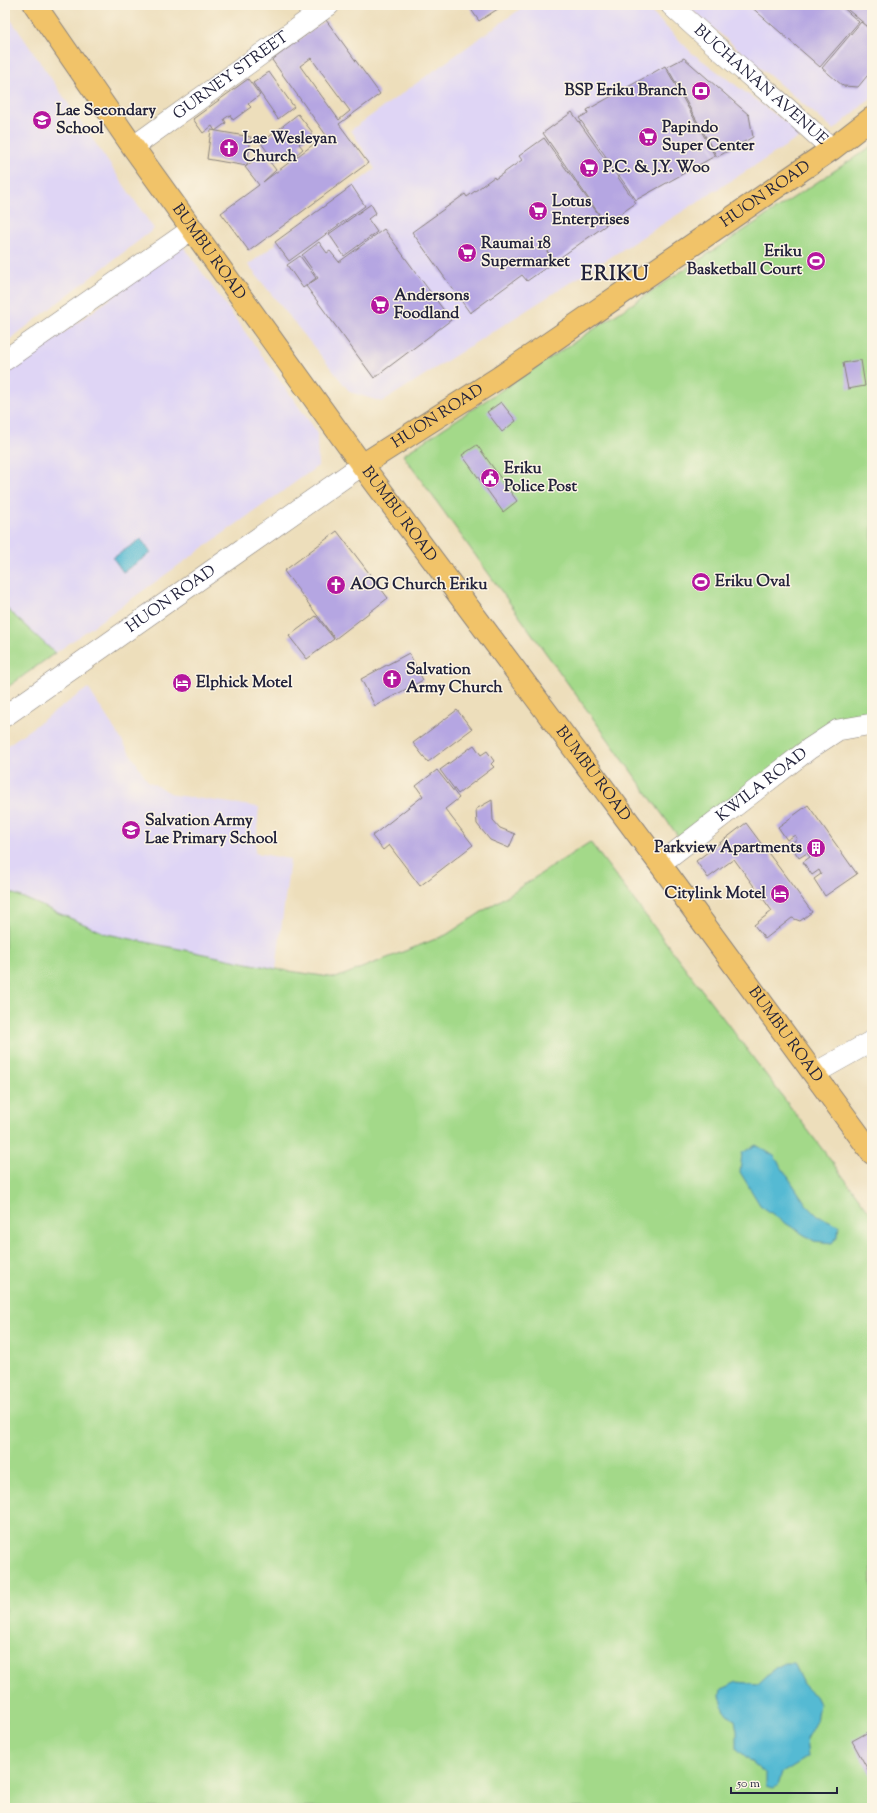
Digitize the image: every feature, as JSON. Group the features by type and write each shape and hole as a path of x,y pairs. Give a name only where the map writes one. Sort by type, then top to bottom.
{"main road":[{"name":"BUMBU ROAD","path":"35,5 133,147 362,465 815,1073 872,1153"},
{"name":"HUON ROAD","path":"362,465 500,377 832,149 872,118"}],"street":[{"name":"GURNEY STREET","path":"133,147 329,5"},
{"name":"BUCHANAN AVENUE","path":"671,5 703,36 773,95 832,149"},
{"path":"5,360 192,229"},
{"name":"HUON ROAD","path":"5,716 362,465"},
{"name":"KWILA ROAD","path":"660,864 809,749 838,730 872,724"},
{"path":"815,1073 872,1041"}],"shaded area":[{"path":"526,5 644,5 692,53 803,135 382,402 350,392 248,265 375,169 351,130"},
{"path":"686,5 872,5 872,97 834,130"},
{"name":"Lae Secondary School","path":"5,11 154,229 5,343"},
{"path":"183,246 317,432 318,466 5,689 5,375"},
{"name":"Salvation Army Lae Primary School","path":"88,688 148,781 174,795 259,807 255,853 290,859 276,969 107,934 5,890 5,747"}],"green space":[{"path":"872,146 872,714 683,843 403,455"},
{"path":"5,607 55,653 5,689"},
{"path":"590,842 872,1215 872,1808 5,1808 5,890 107,934 276,969 336,978 446,935"}],"water":[{"path":"141,539 151,553 123,572 113,558"},
{"path":"756,1145 774,1156 806,1204 818,1216 839,1225 838,1236 832,1243 814,1241 760,1205 740,1172 742,1153"},
{"path":"785,1663 793,1663 803,1684 815,1696 819,1704 816,1721 806,1739 808,1757 782,1773 778,1786 772,1788 766,1786 766,1774 737,1749 737,1731 735,1720 724,1710 720,1696 721,1689 737,1682 758,1684 775,1668"}],"building":[{"path":"468,5 504,5 479,21"},
{"path":"749,5 840,5 859,22 820,67"},
{"path":"842,5 872,5 872,30"},
{"path":"326,20 380,94 339,124 368,163 249,251 221,213 259,185 245,167 263,153 276,170 263,182 326,135 272,60","holes":["311,58 350,111 339,120 300,66"]},
{"path":"861,22 872,31 872,70 858,87 843,86 822,68"},
{"name":"BSP Eriku Branch","path":"684,58 749,115 753,137 717,157 667,67"},
{"name":"Papindo Super Center","path":"665,66 715,156 636,200 579,118 588,113 587,110"},
{"path":"269,72 294,107 278,119 253,83"},
{"path":"248,79 260,95 248,104 251,107 233,120 230,115 224,119 226,123 215,131 212,126 203,133 193,119"},
{"name":"P.C. & J.Y. Woo","path":"572,112 636,203 606,224 543,133"},
{"path":"298,114 313,133 299,144 303,149 296,155 291,149 275,162 261,143"},
{"name":"Lae Wesleyan Church","path":"211,130 251,137 247,166 207,159"},
{"path":"544,138 606,225 527,281 522,275 470,313 412,232 465,194 467,197 494,177 495,179 522,160 519,156"},
{"path":"352,186 365,206 289,261 275,242"},
{"path":"371,204 376,213 368,219 377,232 344,256 329,234"},
{"name":"Andersons Foodland","path":"384,229 451,320 374,378 306,286 318,278 302,255 319,242 327,253 330,251 339,262"},
{"path":"300,256 316,278 303,288 287,265"},
{"path":"861,360 865,386 848,389 843,363"},
{"path":"501,402 516,421 502,432 487,412"},
{"name":"Eriku Police Post","path":"477,445 517,501 503,512 462,455"},
{"name":"AOG Church Eriku","path":"337,531 388,598 335,639 284,571"},
{"path":"316,616 334,639 307,659 289,636"},
{"name":"Salvation Army Church","path":"409,653 423,680 375,706 361,679"},
{"path":"457,710 472,729 428,762 413,743"},
{"path":"474,745 481,755 487,751 494,761 491,764 494,767 458,794 440,770"},
{"path":"437,770 459,798 445,809 473,845 420,886 389,845 383,850 372,836 423,796 416,786"},
{"path":"492,800 493,820 500,828 515,834 509,848 490,840 477,824 476,809"},
{"name":"Parkview Apartments","path":"808,805 857,874 825,896 814,879 821,874 819,870 812,875 803,862 810,857 807,853 799,858 790,844 797,839 795,835 787,840 778,827"},
{"name":"Citylink Motel","path":"746,823 812,912 800,921 792,918 765,939 754,925 772,911 734,859 708,878 696,861"},
{"path":"872,1730 872,1777 852,1741"}],"place":[{"name":"BSP Eriku Branch","path":"701,91"},
{"name":"Lae Secondary School","path":"42,120"},
{"name":"Papindo Super Center","path":"648,137"},
{"name":"Lae Wesleyan Church","path":"229,148"},
{"name":"P.C. & J.Y. Woo","path":"589,168"},
{"name":"Lotus Enterprises","path":"538,211"},
{"name":"Raumai 18 Supermarket","path":"467,253"},
{"name":"Eriku Basketball Court","path":"816,261"},
{"name":"Andersons Foodland","path":"380,305"},
{"name":"Eriku Police Post","path":"490,478"},
{"name":"Eriku Oval","path":"701,582"},
{"name":"AOG Church Eriku","path":"336,585"},
{"name":"Salvation Army Church","path":"392,679"},
{"name":"Elphick Motel","path":"182,683"},
{"name":"Salvation Army Lae Primary School","path":"131,830"},
{"name":"Parkview Apartments","path":"816,848"},
{"name":"Citylink Motel","path":"780,894"}],"district":[{"name":"ERIKU","path":"615,275"}]}
